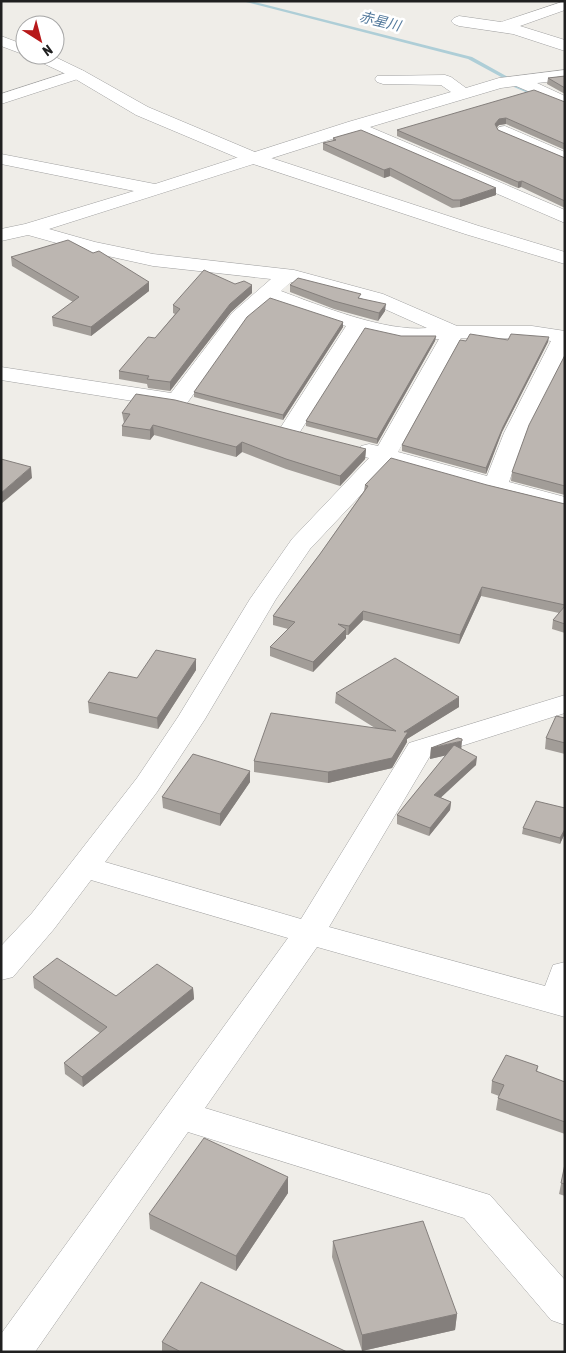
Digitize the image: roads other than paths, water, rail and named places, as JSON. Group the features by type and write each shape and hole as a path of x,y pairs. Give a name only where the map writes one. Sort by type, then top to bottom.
{"street":[{"path":"505,26 565,5"},
{"path":"459,21 505,26 544,36 565,46"},
{"path":"1,41 15,46"},
{"path":"59,65 142,111 256,159 472,230 565,258"},
{"path":"383,79 441,73 463,93"},
{"path":"1,99 78,74"},
{"path":"1,235 29,229 156,190 463,93 499,83 565,75"},
{"path":"519,81 565,102"},
{"path":"354,126 565,217"},
{"path":"505,131 565,159"},
{"path":"1,159 156,190"},
{"path":"29,229 92,247 154,260 288,275 376,298 454,332"},
{"path":"1,373 186,403 239,317 288,275"},
{"path":"268,294 358,324 398,334 532,332 565,337 515,433 495,487"},
{"path":"290,430 358,324"},
{"path":"1,968 42,922 147,785 191,719 263,599 301,544 385,455 454,332"},
{"path":"347,445 565,505"},
{"path":"12,1352 309,933 419,750 565,704"},
{"path":"85,866 309,933 562,993"},
{"path":"180,1114 477,1206 565,1308"}],"waterway":[{"name":"赤星川","path":"244,1 470,58 505,77"},
{"name":"赤星川","path":"516,86 539,96"}]}
